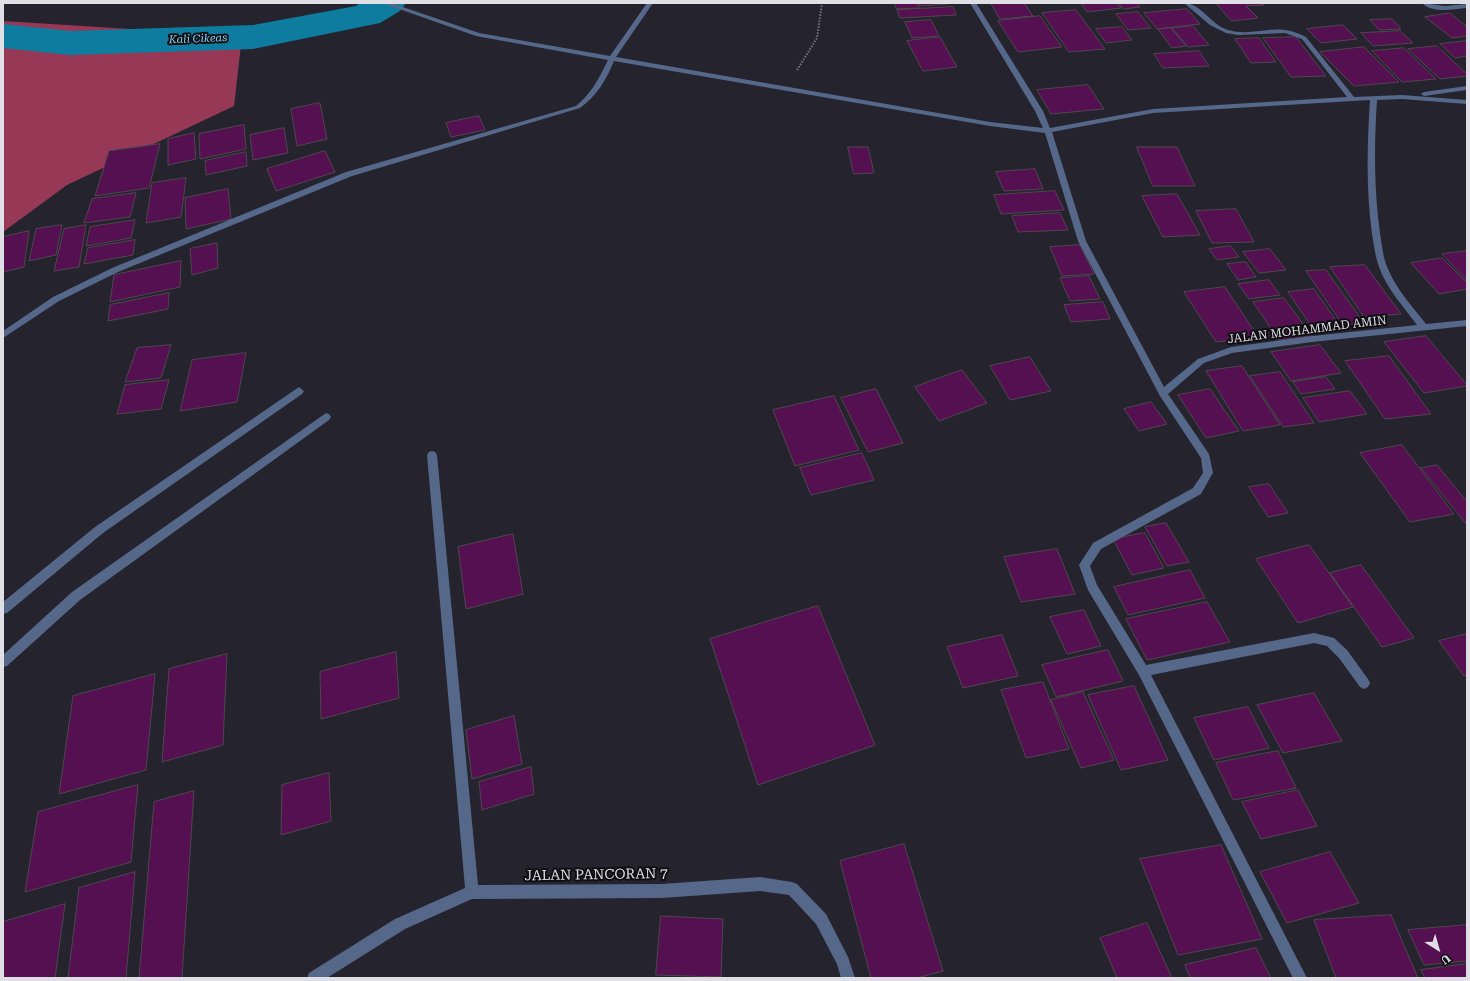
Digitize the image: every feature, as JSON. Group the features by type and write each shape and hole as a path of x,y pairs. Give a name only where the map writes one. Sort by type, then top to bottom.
{"street":[{"path":"385,3 478,35 611,60 990,124 1048,131 1153,111 1351,98 1402,97 1467,88"},
{"path":"3,335 56,299 115,270 263,208 349,174 578,107 589,99 603,79 611,60 650,3"},
{"path":"973,3 1040,111 1048,131 1082,241 1163,393 1206,457 1208,473 1197,491 1097,546 1084,565 1092,587 1143,671 1300,978"},
{"path":"1187,3 1226,32 1282,29 1294,32 1304,38 1351,98"},
{"path":"1425,3 1429,6 1438,8 1467,6"},
{"path":"1402,97 1467,102"},
{"path":"1374,98 1370,139 1370,186 1378,246 1383,267 1401,297 1424,328"},
{"name":"JALAN MOHAMMAD AMIN","path":"1163,393 1201,361 1231,350 1312,339 1467,323"},
{"path":"3,609 99,530 299,391"},
{"path":"3,662 76,596 326,417"},
{"path":"432,455 472,892"},
{"path":"1143,671 1314,638 1330,642 1343,654 1364,683"},
{"name":"JALAN PANCORAN 7","path":"314,978 400,924 472,892 662,891 760,884 792,889 821,919 843,962 848,978"}],"path":[{"path":"785,89 817,38 822,3"}],"shaded area":[{"path":"3,21 242,36 234,106 67,185 3,232"}],"building":[{"path":"895,3 917,3 919,8 897,9"},
{"path":"919,3 948,3 948,4 920,6"},
{"path":"991,3 1024,3 1033,16 1000,19"},
{"path":"1081,3 1117,3 1121,8 1088,12"},
{"path":"1119,3 1137,3 1140,7 1124,9"},
{"path":"1216,3 1262,3 1264,5 1246,6 1258,18 1232,21"},
{"path":"953,7 956,15 900,18 897,10"},
{"path":"1187,9 1200,24 1157,29 1144,13"},
{"path":"1076,10 1105,49 1069,52 1042,13"},
{"path":"1138,12 1151,28 1128,30 1116,14"},
{"path":"1450,13 1467,27 1467,36 1452,38 1425,17"},
{"path":"1040,16 1062,47 1018,52 998,21"},
{"path":"1392,19 1401,29 1379,30 1370,20"},
{"path":"931,20 939,36 912,38 905,22"},
{"path":"1343,25 1357,39 1321,43 1307,29"},
{"path":"1193,26 1209,45 1188,47 1172,28"},
{"path":"1122,27 1132,40 1106,43 1096,29"},
{"path":"1171,28 1186,46 1172,48 1158,29"},
{"path":"1400,31 1413,43 1373,46 1361,33"},
{"path":"940,37 957,67 923,71 907,41"},
{"path":"1296,37 1326,76 1291,77 1263,38"},
{"path":"1259,38 1276,62 1251,63 1235,39"},
{"path":"1467,41 1467,56 1455,58 1440,44"},
{"path":"1437,46 1467,74 1467,76 1440,79 1408,49"},
{"path":"1364,47 1399,82 1354,86 1320,52"},
{"path":"1404,48 1436,79 1402,82 1372,51"},
{"path":"1199,51 1209,66 1163,68 1154,54"},
{"path":"1088,85 1104,109 1051,114 1037,90"},
{"path":"320,103 327,139 297,146 291,109"},
{"path":"479,116 485,130 451,137 446,123"},
{"path":"244,125 246,149 200,159 199,134"},
{"path":"284,128 288,153 253,160 250,135"},
{"path":"194,133 196,159 168,165 168,139"},
{"path":"160,144 149,188 95,196 109,151"},
{"path":"848,147 868,147 874,173 854,174"},
{"path":"1137,147 1177,147 1195,186 1153,186"},
{"path":"325,151 335,172 276,191 267,169"},
{"path":"246,152 247,166 206,175 205,161"},
{"path":"1035,169 1043,189 1004,191 996,172"},
{"path":"186,178 181,217 146,223 152,183"},
{"path":"228,189 231,219 186,229 185,198"},
{"path":"1055,191 1064,210 1001,214 994,195"},
{"path":"136,193 130,217 84,223 92,199"},
{"path":"1177,194 1200,235 1163,237 1142,196"},
{"path":"1236,209 1254,242 1212,243 1196,211"},
{"path":"1060,213 1068,230 1018,232 1012,216"},
{"path":"135,220 131,238 86,246 90,227"},
{"path":"62,225 56,255 29,261 36,229"},
{"path":"86,225 79,267 54,271 64,229"},
{"path":"29,231 24,267 3,272 3,237"},
{"path":"135,240 133,255 84,264 88,248"},
{"path":"217,243 218,268 192,275 190,249"},
{"path":"1080,245 1094,274 1062,276 1050,247"},
{"path":"1231,246 1239,257 1217,260 1209,249"},
{"path":"1270,249 1286,270 1259,273 1243,252"},
{"path":"1467,251 1467,281 1442,254"},
{"path":"1442,258 1467,283 1467,289 1439,294 1411,263"},
{"path":"181,261 180,287 110,302 114,275"},
{"path":"1246,262 1256,277 1238,280 1227,264"},
{"path":"1365,265 1401,314 1364,317 1330,267"},
{"path":"1326,270 1364,323 1343,325 1306,271"},
{"path":"1089,276 1100,299 1070,301 1060,278"},
{"path":"1269,280 1280,295 1249,299 1238,284"},
{"path":"1225,287 1258,337 1216,342 1184,292"},
{"path":"1314,289 1340,326 1313,329 1288,292"},
{"path":"169,293 168,309 108,321 110,305"},
{"path":"1284,298 1312,336 1279,340 1253,302"},
{"path":"1103,302 1110,319 1071,322 1064,305"},
{"path":"1426,336 1467,386 1424,393 1384,342"},
{"path":"171,345 161,378 125,382 137,348"},
{"path":"1320,345 1341,373 1291,381 1271,352"},
{"path":"246,353 237,402 180,411 192,360"},
{"path":"1389,356 1431,414 1385,419 1345,361"},
{"path":"1030,357 1051,391 1010,400 990,366"},
{"path":"1242,366 1280,425 1243,431 1206,371"},
{"path":"962,370 987,403 939,421 915,387"},
{"path":"1280,372 1314,423 1283,427 1250,376"},
{"path":"1326,377 1335,389 1301,394 1293,382"},
{"path":"169,380 161,409 117,414 125,385"},
{"path":"876,389 903,443 868,452 841,398"},
{"path":"1210,389 1239,431 1206,438 1178,395"},
{"path":"1350,391 1367,414 1319,422 1303,398"},
{"path":"834,396 859,450 795,466 773,410"},
{"path":"1151,402 1167,424 1139,431 1124,409"},
{"path":"1402,445 1454,514 1410,522 1360,453"},
{"path":"862,453 874,480 811,495 800,468"},
{"path":"1437,465 1467,502 1467,525 1421,468"},
{"path":"1269,484 1288,513 1268,517 1249,487"},
{"path":"1166,523 1189,562 1167,566 1145,527"},
{"path":"1145,533 1164,568 1132,575 1113,539"},
{"path":"513,534 523,594 466,609 458,547"},
{"path":"1309,545 1353,607 1298,623 1256,559"},
{"path":"1057,549 1075,594 1021,602 1004,557"},
{"path":"1361,565 1414,638 1382,647 1330,573"},
{"path":"1190,570 1205,598 1128,615 1114,587"},
{"path":"1207,602 1230,642 1147,660 1126,619"},
{"path":"818,606 875,745 758,785 710,639"},
{"path":"1084,610 1101,646 1067,654 1050,617"},
{"path":"1467,634 1467,675 1464,676 1439,641"},
{"path":"1002,635 1018,676 963,688 947,647"},
{"path":"1108,650 1123,681 1056,697 1042,665"},
{"path":"396,652 399,698 321,719 320,672"},
{"path":"227,654 223,745 162,762 169,669"},
{"path":"155,674 146,770 59,794 73,696"},
{"path":"1043,682 1069,749 1026,758 1001,690"},
{"path":"1134,686 1168,760 1121,770 1088,695"},
{"path":"1083,692 1114,760 1081,768 1051,700"},
{"path":"1314,693 1342,741 1283,753 1257,705"},
{"path":"1248,707 1269,748 1214,760 1194,718"},
{"path":"514,716 522,764 472,779 466,730"},
{"path":"1278,751 1296,788 1233,800 1216,763"},
{"path":"531,767 534,794 482,810 479,782"},
{"path":"329,773 331,821 281,835 282,785"},
{"path":"138,785 131,862 25,892 38,812"},
{"path":"1298,790 1317,826 1261,839 1242,802"},
{"path":"194,791 182,978 139,978 154,802"},
{"path":"904,844 943,971 917,978 871,978 840,861"},
{"path":"1221,845 1262,939 1178,955 1140,859"},
{"path":"1330,852 1359,903 1287,923 1260,872"},
{"path":"135,872 126,978 68,978 79,888"},
{"path":"65,904 55,978 3,978 3,922"},
{"path":"1391,915 1418,978 1336,978 1314,920"},
{"path":"661,916 723,919 721,977 656,975"},
{"path":"1147,923 1172,978 1117,978 1100,938"},
{"path":"1467,925 1467,961 1424,965 1408,930"},
{"path":"1256,948 1271,978 1190,978 1185,965"},
{"path":"1467,964 1467,978 1425,978 1421,970"}],"waterway":[{"name":"Kali Cikeas","path":"3,36 70,43 253,37 367,15 387,3"}]}
